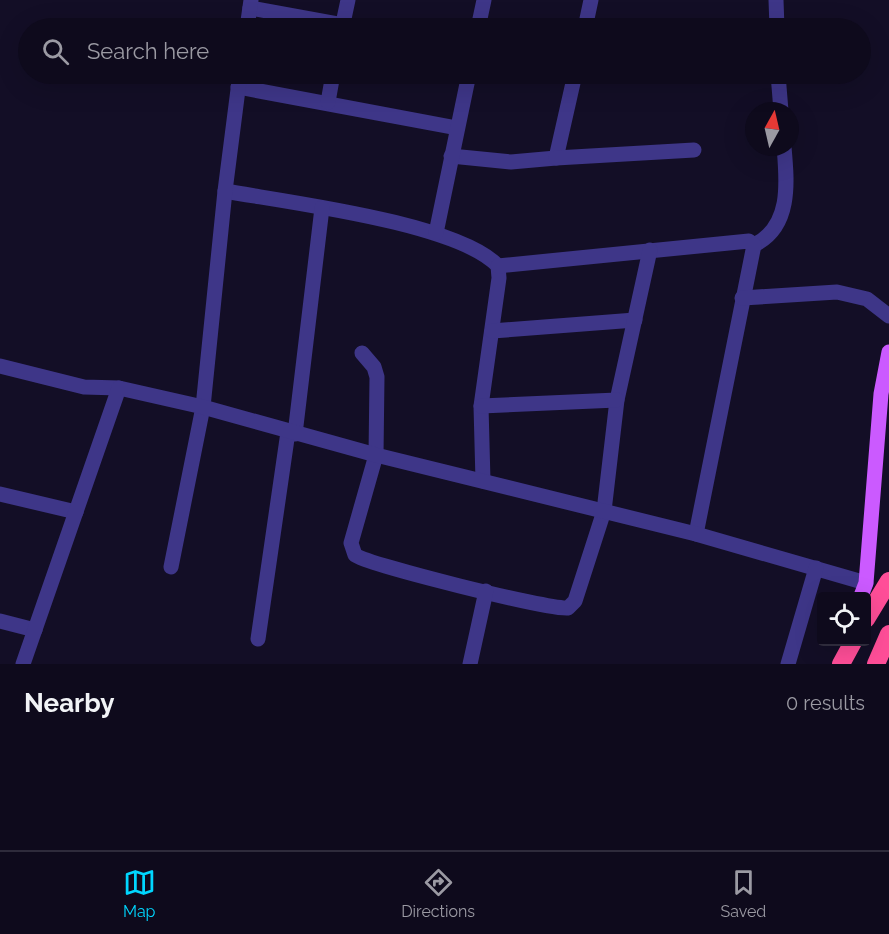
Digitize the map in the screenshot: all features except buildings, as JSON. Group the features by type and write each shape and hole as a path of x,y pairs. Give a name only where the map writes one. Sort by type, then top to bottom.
{"highway":[{"path":"871,612 889,581"},
{"path":"882,660 889,634"}],"main road":[{"path":"863,590 889,352"}],"street":[{"path":"345,18 348,0"},
{"path":"480,18 484,0"},
{"path":"587,18 591,0"},
{"path":"771,0 776,0 777,18"},
{"path":"250,4 307,18"},
{"path":"171,567 203,407 238,84"},
{"path":"255,84 457,129"},
{"path":"328,102 331,84"},
{"path":"436,233 467,84"},
{"path":"556,158 573,84"},
{"path":"779,84 780,102"},
{"path":"452,156 511,162 694,150"},
{"path":"696,534 754,245 766,238 779,219 787,198 785,156"},
{"path":"225,191 321,208 436,233 469,246 498,266 650,250 749,242 754,245"},
{"path":"258,639 292,433 321,208"},
{"path":"362,353 374,367 377,377 375,455 351,543 355,555 486,591 555,608 568,608 572,605 604,511 617,400 650,250"},
{"path":"483,481 481,406 499,278 498,266"},
{"path":"742,298 837,292 867,299 889,316"},
{"path":"492,331 635,320"},
{"path":"0,366 84,387 119,388 203,407 375,455 696,534 816,568 863,590"},
{"path":"23,664 119,388"},
{"path":"481,406 617,400"},
{"path":"0,494 76,512"},
{"path":"788,664 816,568"},
{"path":"470,664 486,591"},
{"path":"0,621 35,630"}]}
